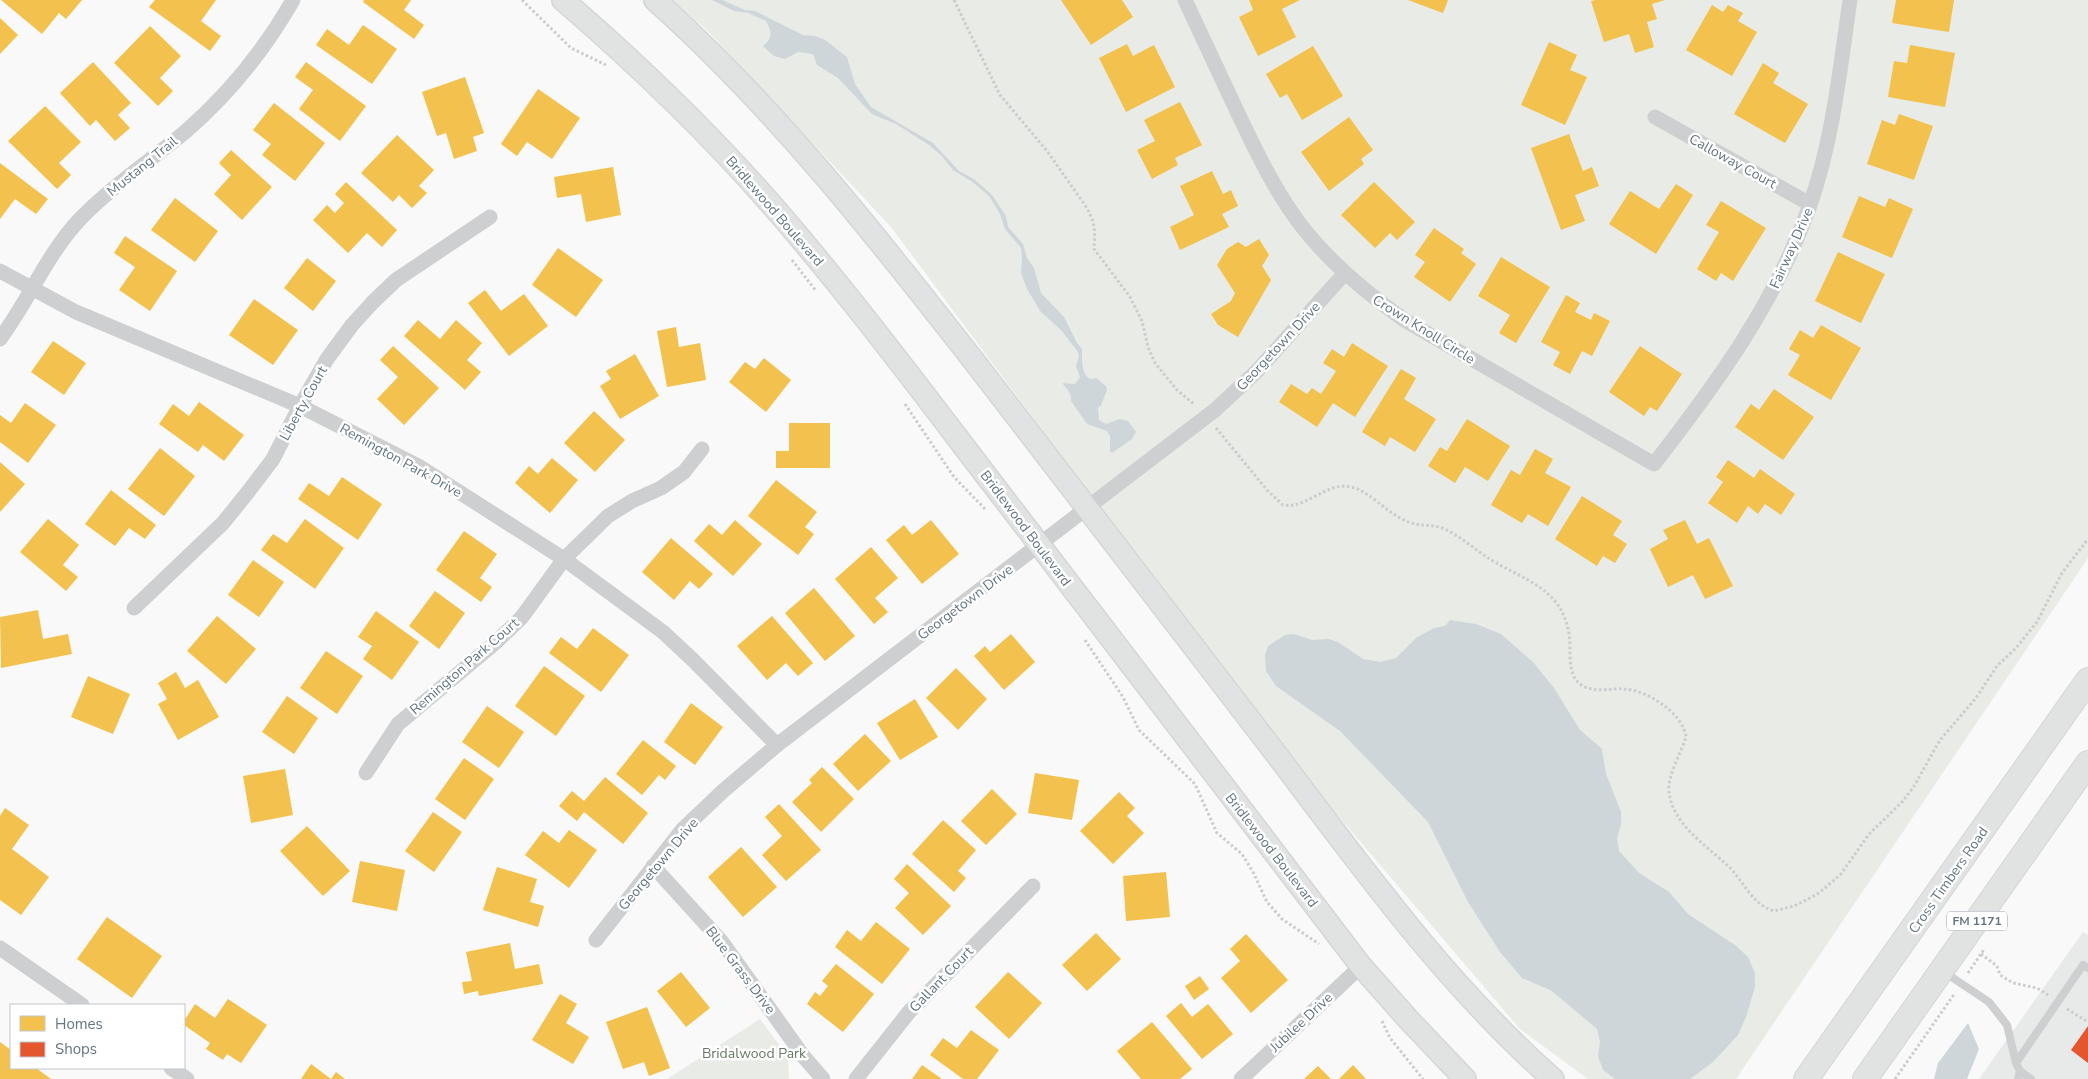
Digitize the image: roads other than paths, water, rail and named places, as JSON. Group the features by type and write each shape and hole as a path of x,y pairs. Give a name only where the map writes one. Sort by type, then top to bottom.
{"main road":[{"name":"Bridlewood Boulevard","path":"563,0 604,36 706,133 771,204 842,290 1361,966 1465,1079"},
{"path":"656,0 724,66 801,148 854,209 1088,508 1406,926 1488,1018 1553,1079"},
{"name":"Cross Timbers Road","path":"1806,1079 2088,680"},
{"name":"FM 1171","path":"1865,1079 2088,763"}],"street":[{"name":"Mustang Trail","path":"0,339 64,237 81,218 127,177 186,131 239,77 263,47 293,0"},
{"name":"Crown Knoll Circle","path":"1185,0 1246,132 1282,199 1319,247 1345,273 1373,298 1406,321 1654,464"},
{"name":"Fairway Drive","path":"1654,464 1705,398 1759,318 1783,270 1810,204 1834,113 1850,0"},
{"name":"Calloway Court","path":"1655,117 1810,204"},
{"name":"Liberty Court","path":"134,608 230,515 273,459 327,359 373,302 396,280 490,217"},
{"name":"Remington Park Drive","path":"0,271 76,312 300,406 420,467 564,559 663,632 776,745"},
{"name":"Georgetown Drive","path":"596,940 682,830 723,791 776,745 1040,546 1207,417 1257,371 1345,273"},
{"name":"Remington Park Court","path":"366,773 398,724 470,665 522,617 564,559 608,516 632,501 661,488 684,472 702,449"},
{"name":"Blue Grass Drive","path":"653,866 722,942 804,1057 823,1079"},
{"name":"Gallant Court","path":"856,1079 909,1012 1034,886"},
{"path":"0,948 81,1004"},
{"name":"Jubilee Drive","path":"1241,1079 1361,966"},
{"path":"172,1069 187,1079"}],"lane":[{"path":"2016,1063 2084,965 2088,968"},
{"path":"1942,971 1989,1002 2007,1025 2019,1075 2031,1079"}],"park label":[{"name":"Bridalwood Park","path":"754,1053"}]}
